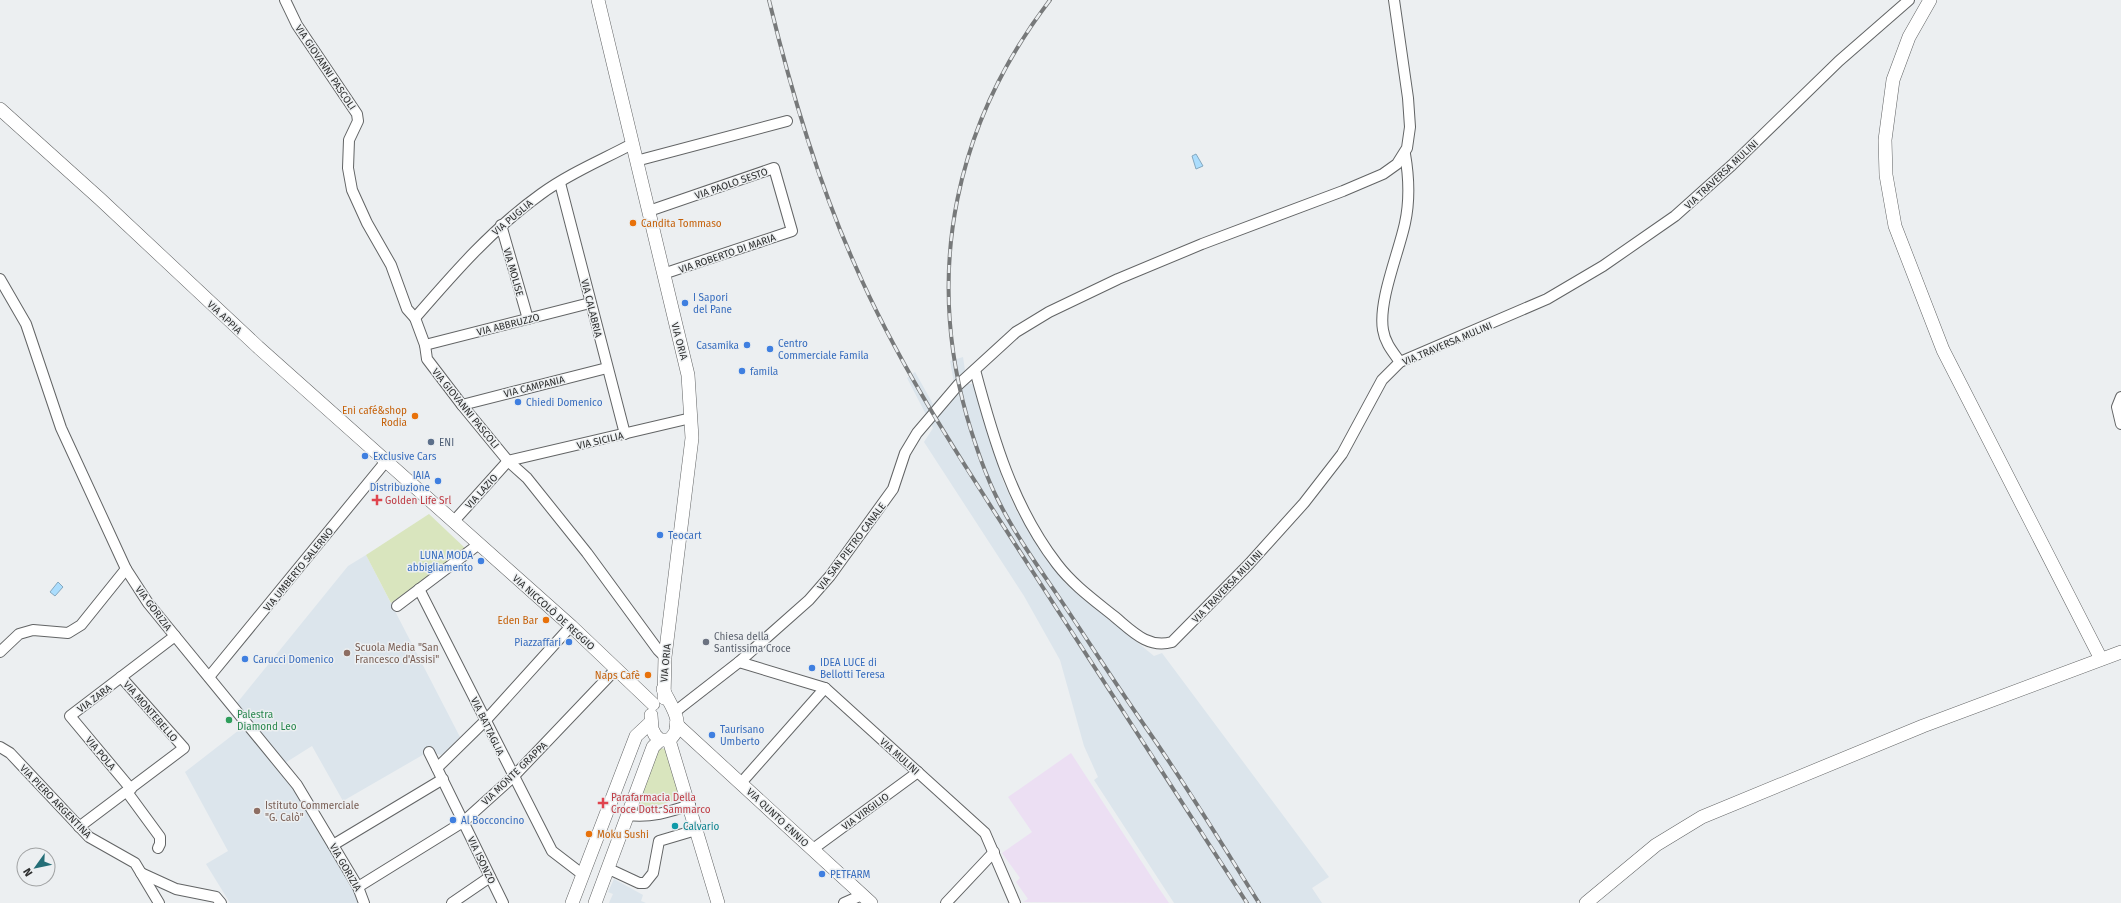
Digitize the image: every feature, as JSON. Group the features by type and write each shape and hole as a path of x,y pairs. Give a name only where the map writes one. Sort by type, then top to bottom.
{"main road":[{"name":"VIA ORIA","path":"598,0 663,274 686,359 691,418 692,438 661,697 651,722"},
{"path":"1930,0 1909,37 1893,80 1885,140 1886,174 1895,226 1943,350 2101,659"},
{"name":"VIA APPIA","path":"0,109 258,347 454,521"},
{"name":"VIA NICCOLÒ DE REGGIO","path":"454,521 616,668 661,697"},
{"path":"1586,903 1656,845 1674,832 1702,817 1923,726 2121,652"},
{"name":"VIA QUNTO ENNIO","path":"661,697 679,722 741,783 866,899"},
{"path":"572,903 636,736 651,722 655,735 665,740 690,805 718,903"},
{"path":"595,903 609,869 653,747 675,732 679,722"}],"street":[{"name":"VIA GIOVANNI PASCOLI","path":"285,0 297,25 357,114 358,121 349,140 348,168 352,190 364,217 391,265 406,309 415,318 425,345 427,359 508,461 527,478 587,553 658,650 665,656"},
{"path":"1394,0 1408,98 1409,139 1405,154 1410,183 1405,223 1392,267 1384,306 1383,330 1388,346 1400,362"},
{"name":"VIA TRAVERSA MULINI","path":"975,370 1000,455 1020,504 1057,564 1078,588 1134,633 1148,642 1161,645 1172,642 1249,564 1304,504 1342,454 1382,380 1400,362 1547,299 1603,266 1675,216 1732,165 1839,61 1909,0"},
{"path":"636,161 787,121"},
{"name":"VIA PUGLIA","path":"415,318 466,261 501,225 542,193 632,144"},
{"name":"VIA SAN PIETRO CANALE","path":"679,722 739,662 809,600 830,576 893,489 905,453 917,433 950,395 1008,338 1049,312 1098,288 1202,244 1384,174 1397,164 1405,154"},
{"name":"VIA PAOLO SESTO","path":"649,211 774,168 792,231"},
{"name":"VIA CALABRIA","path":"560,183 625,434"},
{"name":"VIA MOLISE","path":"501,225 528,319"},
{"name":"VIA ROBERTO DI MARIA","path":"663,274 792,231"},
{"name":"VIA GORIZIA","path":"0,279 26,324 61,428 126,569 148,603 297,785 358,887 364,903"},
{"name":"VIA ABBRUZZO","path":"425,345 590,303"},
{"name":"VIA CAMPANIA","path":"462,405 607,368"},
{"path":"2121,397 2117,407 2121,424"},
{"name":"VIA SICILIA","path":"508,461 691,418"},
{"name":"VIA UMBERTO SALERNO","path":"209,677 387,460"},
{"name":"VIA LAZIO","path":"454,521 508,461"},
{"path":"397,606 479,544"},
{"path":"0,652 20,634 33,630 68,633 81,625 126,569"},
{"name":"VIA BATTAGLIA","path":"419,589 486,720 513,777 552,851 582,874"},
{"path":"437,768 486,720 571,626"},
{"name":"VIA ZARA","path":"70,716 175,636"},
{"name":"VIA MULINI","path":"739,662 825,688 985,833 1016,903"},
{"name":"VIA MONTE GRAPPA","path":"358,887 463,822 513,777 616,668"},
{"name":"VIA MONTEBELLO","path":"121,677 184,748 129,791"},
{"path":"741,783 825,688"},
{"name":"VIA POLA","path":"70,716 129,791 160,837 158,848"},
{"name":"VIA PIERO ARGENTINA","path":"0,747 10,753 89,837 135,863 141,873"},
{"name":"VIA ISONZO","path":"429,752 503,903"},
{"name":"VIA VIRGILIO","path":"813,849 918,772"},
{"path":"333,845 443,779"},
{"path":"79,827 129,791"},
{"path":"628,816 640,817 662,814 690,805"},
{"path":"609,869 639,882 645,883 653,873 659,841 696,830"},
{"path":"946,903 994,852"},
{"path":"141,873 159,903"},
{"path":"141,873 176,889 216,897 221,903"},
{"path":"452,903 490,877"},
{"path":"844,903 866,899"}],"shaded area":[{"path":"963,357 967,384 974,384 976,389 1003,481 1017,512 1065,583 1154,656 1162,653 1329,877 1312,888 1322,903 1174,903 1094,780 1098,777 1084,746 1060,660 1024,596 924,442 933,428 907,378 915,372 933,404 954,383 950,361"},
{"name":"Scuola Media \"San Francesco d'Assisi\"","path":"366,555 460,737 442,755 436,754 433,749 343,801 312,746 285,763 237,703 348,566"},
{"name":"Istituto Commerciale \"G. Calò\"","path":"243,727 295,789 351,877 360,903 230,903 206,864 228,851 185,772"},
{"path":"1071,753 1169,903 1023,902 1028,899 1016,882 1020,878 1002,853 1032,832 1008,797"},
{"path":"614,879 643,895 641,901 646,903 609,903 613,894 608,892"}],"green space":[{"path":"429,514 466,549 391,603 366,555"},
{"path":"658,748 669,749 681,794 677,800 633,812"}],"water":[{"path":"1196,154 1203,166 1196,169 1192,156"},
{"path":"58,582 63,587 55,596 50,592"}],"railway":[{"path":"769,0 786,68 817,168 841,233 873,305 893,344 960,458 1247,903"},
{"path":"1050,0 1018,47 991,96 971,147 958,199 950,252 949,306 955,361 967,417 992,488 1017,534 1178,774 1259,903"}],"place":[{"name":"Candita Tommaso","path":"633,223"},
{"name":"I Sapori del Pane","path":"685,303"},
{"name":"Casamika","path":"747,345"},
{"name":"Centro Commerciale Famila","path":"770,349"},
{"name":"famila","path":"742,371"},
{"name":"Chiedi Domenico","path":"518,402"},
{"name":"Eni café&shop Rodia","path":"415,416"},
{"name":"ENI","path":"431,442"},
{"name":"Exclusive Cars","path":"365,456"},
{"name":"IAIA Distribuzione","path":"438,481"},
{"name":"Golden Life Srl","path":"377,500"},
{"name":"Teocart","path":"660,535"},
{"name":"LUNA MODA abbigliamento","path":"481,561"},
{"name":"Eden Bar","path":"546,620"},
{"name":"Piazzaffari","path":"569,642"},
{"name":"Chiesa della Santissima Croce","path":"706,642"},
{"name":"Scuola Media \"San Francesco d'Assisi\"","path":"347,653"},
{"name":"Carucci Domenico","path":"245,659"},
{"name":"IDEA LUCE di Bellotti Teresa","path":"812,668"},
{"name":"Naps Cafè","path":"648,675"},
{"name":"Palestra Diamond Leo","path":"229,720"},
{"name":"Taurisano Umberto","path":"712,735"},
{"name":"Parafarmacia Della Croce Dott. Sammarco","path":"603,803"},
{"name":"Istituto Commerciale \"G. Calò\"","path":"257,811"},
{"name":"Al Bocconcino","path":"453,820"},
{"name":"Calvario","path":"675,826"},
{"name":"Moku Sushi","path":"589,834"},
{"name":"PETFARM","path":"822,874"}]}
